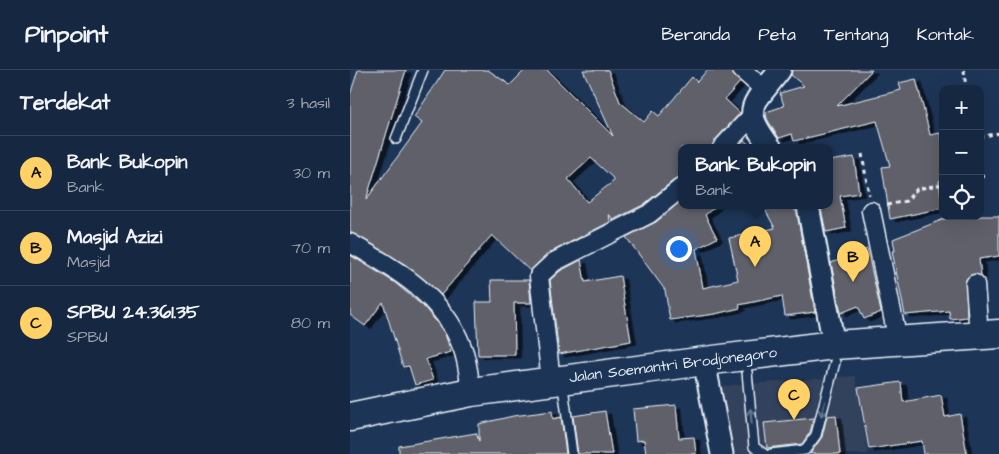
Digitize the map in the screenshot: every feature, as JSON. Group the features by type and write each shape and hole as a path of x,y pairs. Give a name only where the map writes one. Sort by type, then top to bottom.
{"main road":[{"name":"Jalan Soemantri Brodjonegoro","path":"706,368 747,372 898,341 992,339"},
{"path":"835,353 992,339"},
{"name":"Jalan Soemantri Brodjonegoro","path":"350,417 471,392 558,387 835,353"},
{"name":"Jalan Soemantri Brodjonegoro","path":"350,433 558,387"}],"street":[{"path":"742,70 765,90"},
{"path":"768,144 759,133 751,117 752,107 780,70"},
{"path":"726,144 751,117"},
{"path":"558,387 539,276 554,262 649,214 678,190"},
{"path":"809,209 835,353"},
{"path":"871,211 898,341"},
{"path":"350,243 420,288 439,306 463,348 471,392"},
{"path":"975,284 992,339"},
{"path":"706,368 722,454"}],"lane":[{"path":"396,139 423,70"},
{"path":"771,454 805,450 816,435 835,353"},
{"path":"747,372 754,447 764,454"},
{"path":"558,387 572,454"}],"path":[{"path":"964,70 966,85"},
{"path":"984,136 999,134"},
{"path":"862,154 871,211 906,200 917,189 939,185"}],"shaded area":[{"path":"855,376 868,454 732,454 721,386"}],"building":[{"path":"358,70 406,70 366,200 422,123 414,117 445,70 488,70 510,85 525,70 547,70 613,136 583,70 608,70 620,102 644,122 653,111 659,116 692,77 697,82 707,70 732,70 740,82 725,99 740,113 713,144 678,144 678,179 643,205 613,220 609,214 610,222 549,253 530,271 492,235 441,295 406,265 350,232 350,95","holes":["591,158 615,180 587,202 568,179"]},
{"path":"792,70 872,70 837,106 901,90 899,83 916,79 930,135 939,133 939,209 890,219 882,167 890,166 877,121 794,141 792,134 779,138 767,119 766,112 784,106 780,93 804,86 791,75"},
{"path":"744,140 748,144 740,144"},
{"path":"854,157 859,193 840,196 846,228 826,232 821,209 833,209 833,160"},
{"path":"678,204 678,209 712,209 705,215 717,238 696,249 703,288 738,280 729,238 775,228 765,209 794,209 797,213 815,312 785,316 782,296 739,305 740,308 715,314 670,320 665,290 626,237 656,222"},
{"path":"984,216 999,216 999,256 979,259 981,276 974,274 966,279 967,317 950,319 949,311 905,315 892,251 895,251 893,239 942,220 984,220"},
{"path":"867,249 881,312 864,319 858,306 841,313 831,263"},
{"path":"350,255 394,282 423,306 445,334 451,352 426,359 433,380 415,385 409,366 403,367 383,302 365,326 350,315"},
{"path":"581,260 585,282 620,276 631,341 559,354 550,280 560,271"},
{"path":"491,280 529,280 531,303 514,303 515,355 478,355 476,302 492,302"},
{"path":"901,382 903,402 941,395 945,417 960,414 967,454 924,454 922,441 869,449 858,388"},
{"path":"676,405 679,438 694,437 696,454 646,454 644,440 636,441 633,409"},
{"path":"552,411 553,419 561,417 566,454 399,454 399,446 476,433 479,441 479,424 513,416"},
{"path":"605,411 612,454 578,454 573,416"},
{"path":"836,415 840,454 810,454 822,437 827,416"},
{"path":"814,418 810,432 802,444 767,448 764,423"}],"place":[{"name":"Bank Bukopin","path":"755,267"},
{"name":"Masjid Azizi","path":"853,282"},
{"name":"SPBU 24.361.35","path":"794,420"}]}
